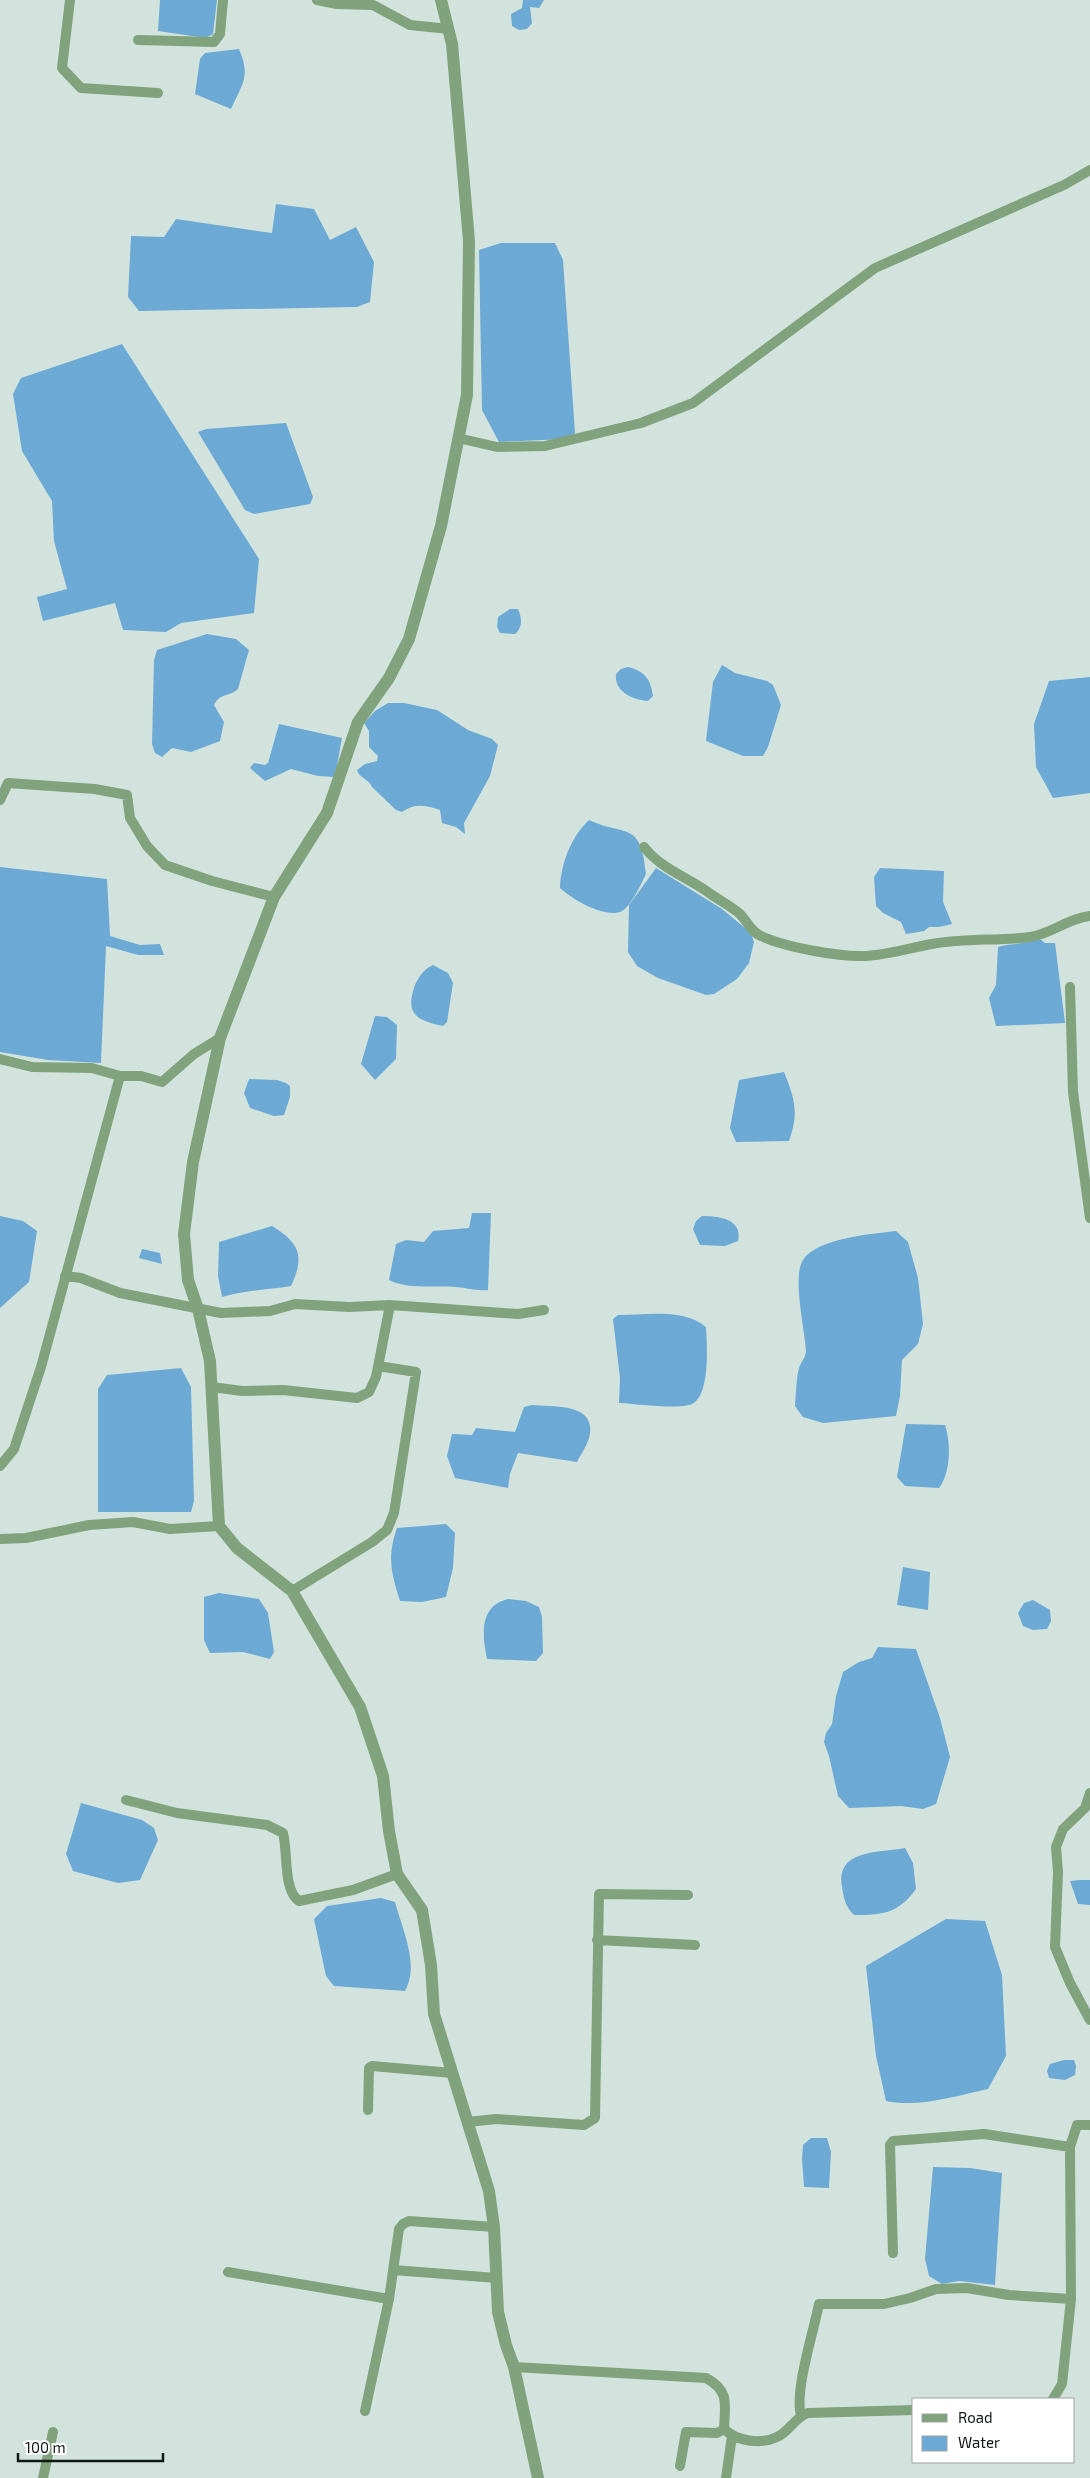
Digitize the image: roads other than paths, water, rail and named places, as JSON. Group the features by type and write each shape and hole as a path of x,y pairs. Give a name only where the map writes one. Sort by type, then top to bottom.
{"street":[{"path":"70,0 62,68 81,88 158,93"},
{"path":"138,40 214,42 220,34 223,0"},
{"path":"317,0 373,5 410,25 448,29"},
{"path":"441,0 452,44 469,242 467,395 441,526 409,639 389,678 358,722 327,813 274,897 220,1038 193,1162 184,1234 188,1280 198,1309 210,1361 219,1526 237,1548 292,1591 360,1707 383,1776 389,1831 397,1874 422,1910 431,1965 434,2014 489,2191 494,2227 498,2312 506,2345 514,2367 538,2478"},
{"path":"458,438 497,447 545,446 592,437 642,423 693,403 875,268 1064,185 1090,170"},
{"path":"0,800 8,783 95,789 127,795 130,818 147,846 165,865 212,881 274,897"},
{"path":"644,847 675,874 707,891 741,914 751,930 780,943 811,949 863,956 932,944 1030,937 1056,930 1076,918 1090,916"},
{"path":"1070,986 1073,1092 1090,1218"},
{"path":"0,1059 32,1067 92,1068 120,1076 142,1076 162,1082 194,1054 220,1038"},
{"path":"0,1466 14,1449 41,1367 120,1076"},
{"path":"65,1276 81,1278 120,1293 221,1313 270,1311 295,1304 348,1307 390,1305 518,1314 544,1310"},
{"path":"212,1387 242,1391 284,1390 357,1398 369,1392 376,1377 390,1305"},
{"path":"292,1591 372,1542 387,1530 394,1513 416,1372 378,1366"},
{"path":"0,1539 26,1538 89,1524 133,1522 170,1529 219,1526"},
{"path":"1090,1793 1085,1808 1063,1829 1056,1847 1058,1872 1055,1946 1070,1983 1090,2020"},
{"path":"126,1800 177,1813 267,1825 283,1833 286,1843 290,1889 294,1898 299,1901 353,1890 397,1874"},
{"path":"468,2122 496,2120 584,2125 595,2118 598,1894 602,1892 688,1895"},
{"path":"597,1940 695,1945"},
{"path":"368,2110 368,2078 369,2068 372,2066 452,2073"},
{"path":"1054,2398 1062,2384 1071,2299 1070,2146 1074,2128 1077,2125 1090,2125"},
{"path":"893,2253 890,2145 893,2141 984,2134 1070,2146"},
{"path":"365,2411 389,2299 398,2229 410,2221 494,2227"},
{"path":"393,2270 497,2278"},
{"path":"228,2272 389,2299"},
{"path":"801,2415 798,2406 820,2304 884,2304 936,2289 967,2288 1009,2295 1071,2299"},
{"path":"514,2367 706,2378 719,2385 726,2398 728,2433 726,2478"},
{"path":"680,2466 686,2432 728,2433 748,2441 777,2438 801,2415 912,2410"},
{"path":"43,2478 53,2432"}],"water":[{"path":"160,0 217,0 213,34 206,38 158,31"},
{"path":"523,0 544,0 539,8 530,7 532,23 527,29 519,30 512,26 511,14 522,8"},
{"path":"239,49 243,59 245,74 242,86 231,109 195,94 200,59 205,53"},
{"path":"276,204 314,209 330,240 356,227 374,262 370,302 357,307 139,311 128,297 131,236 164,237 176,219 272,233"},
{"path":"501,243 555,243 563,260 575,433 567,439 499,442 482,410 479,250"},
{"path":"122,344 259,559 254,613 181,623 166,632 123,630 115,603 43,621 37,597 67,589 54,541 52,501 22,451 13,394 21,378"},
{"path":"286,423 313,497 310,504 254,514 245,510 198,432 206,429"},
{"path":"510,609 518,609 521,625 515,634 500,633 497,627 498,617"},
{"path":"207,634 236,639 249,650 238,689 216,701 214,705 224,722 220,741 191,752 172,748 162,757 155,753 152,744 154,660 157,650"},
{"path":"722,665 735,673 767,681 773,685 781,705 768,747 763,756 743,756 706,741 713,682"},
{"path":"628,667 639,671 649,681 653,696 648,701 631,697 618,686 616,674 621,669"},
{"path":"1090,677 1090,793 1053,798 1036,767 1034,724 1049,681"},
{"path":"388,703 404,703 437,710 468,730 492,739 498,745 490,776 464,823 465,834 456,827 442,823 440,810 416,806 402,812 396,810 358,773 357,770 365,764 377,761 378,756 369,747 369,731 364,723 375,711"},
{"path":"279,724 342,738 335,777 318,776 291,769 265,781 250,768 254,763 265,765 268,763"},
{"path":"589,820 630,833 640,845 646,874 632,901 620,912 613,913 597,910 572,898 560,888 562,869 568,851 577,834"},
{"path":"0,867 107,879 110,936 140,945 160,944 164,955 138,955 106,946 101,1063 48,1060 0,1052"},
{"path":"656,868 722,909 751,933 754,942 749,963 737,979 714,994 706,995 658,978 637,966 628,952 629,905"},
{"path":"880,868 944,871 943,902 952,924 929,927 924,931 906,934 901,922 883,913 876,906 874,877"},
{"path":"1040,939 1045,943 1055,943 1065,1023 996,1026 989,998 996,985 998,947"},
{"path":"433,965 448,973 453,983 447,1022 443,1026 419,1018 412,1009 411,1002 415,985 424,971"},
{"path":"375,1016 387,1017 397,1025 396,1059 375,1080 361,1064"},
{"path":"784,1072 791,1090 795,1114 789,1141 736,1142 730,1128 739,1080"},
{"path":"249,1079 277,1080 290,1086 290,1097 284,1115 274,1116 250,1108 244,1093"},
{"path":"472,1213 491,1213 488,1290 460,1287 413,1286 389,1280 396,1244 406,1240 424,1242 433,1231 469,1228"},
{"path":"0,1216 23,1221 37,1231 29,1282 0,1308"},
{"path":"702,1216 722,1218 733,1223 739,1234 738,1241 725,1246 700,1245 693,1229 696,1221"},
{"path":"272,1226 289,1238 297,1251 299,1258 298,1266 291,1286 248,1291 222,1297 218,1276 219,1242"},
{"path":"896,1231 908,1242 918,1278 923,1324 918,1344 902,1360 900,1396 896,1416 823,1423 803,1417 795,1406 798,1373 806,1351 799,1291 800,1268 803,1260 810,1253 832,1242 846,1238"},
{"path":"142,1249 160,1253 162,1264 139,1258"},
{"path":"618,1315 676,1315 697,1321 706,1327 706,1371 701,1393 696,1401 689,1405 673,1407 619,1403 620,1378 613,1319"},
{"path":"181,1368 191,1387 194,1501 191,1512 98,1512 98,1389 107,1375"},
{"path":"532,1405 570,1408 586,1416 590,1423 590,1433 587,1444 577,1462 518,1453 510,1474 508,1488 455,1478 447,1456 452,1434 472,1435 476,1428 515,1432 524,1407"},
{"path":"906,1424 945,1425 949,1457 946,1474 939,1488 905,1486 897,1477"},
{"path":"446,1524 455,1533 453,1568 446,1597 422,1602 400,1601 391,1564 392,1547 397,1528"},
{"path":"903,1567 930,1572 928,1610 897,1605"},
{"path":"219,1593 259,1599 268,1613 274,1652 270,1659 243,1652 210,1653 204,1640 204,1597"},
{"path":"508,1599 526,1601 539,1607 542,1617 543,1653 536,1661 487,1659 484,1631 487,1615 492,1608"},
{"path":"1033,1600 1050,1610 1051,1621 1047,1629 1033,1630 1023,1626 1018,1613 1024,1603"},
{"path":"878,1647 916,1649 940,1718 950,1757 936,1804 923,1809 901,1806 849,1808 838,1796 824,1742 826,1733 832,1724 836,1696 843,1672 859,1662 872,1658"},
{"path":"81,1803 142,1820 154,1828 158,1840 140,1880 118,1883 73,1871 66,1854"},
{"path":"905,1848 913,1863 916,1889 903,1904 889,1911 854,1915 844,1899 842,1875 845,1866 852,1859 861,1855"},
{"path":"1090,1880 1090,1905 1078,1904 1070,1881"},
{"path":"381,1898 395,1902 405,1935 411,1970 405,1991 334,1986 326,1976 314,1919 327,1906"},
{"path":"946,1919 985,1921 1002,1975 1006,2056 988,2089 924,2102 898,2103 886,2101 876,2056 866,1966"},
{"path":"1064,2060 1074,2060 1076,2066 1075,2075 1065,2080 1049,2078 1047,2071 1050,2064"},
{"path":"811,2138 827,2138 831,2152 829,2188 804,2187 803,2145"},
{"path":"933,2167 970,2168 1002,2173 995,2285 959,2281 942,2284 929,2276 925,2259"}]}
